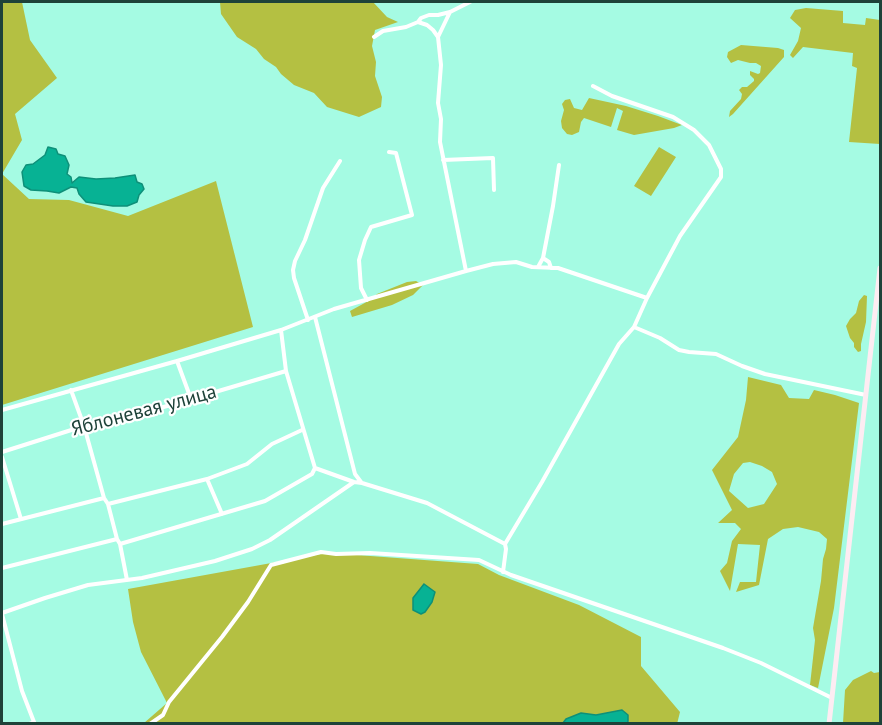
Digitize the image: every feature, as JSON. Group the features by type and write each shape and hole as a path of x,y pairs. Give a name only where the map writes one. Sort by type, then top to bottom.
{"main road":[{"path":"829,723 880,286 880,268"}],"street":[{"path":"374,37 383,31 406,27 429,15 450,12 470,2"},
{"path":"438,37 450,12"},
{"path":"417,22 427,25 438,37 441,65 438,103 441,119 440,142 466,271"},
{"path":"503,572 505,544 619,344 634,327 680,236 721,177 720,169 709,145 694,130 673,117 612,96 592,86"},
{"path":"367,300 361,288 359,260 371,227 412,215 396,153 389,152"},
{"path":"443,160 493,158 494,190"},
{"path":"308,320 293,270 323,188 340,161"},
{"path":"538,267 543,258 559,165"},
{"path":"543,258 549,262 551,268"},
{"path":"2,410 281,330 334,309 466,271 509,262 570,272 647,298"},
{"path":"315,317 355,474 362,483"},
{"path":"634,327 660,338 679,350 716,354 765,374 867,395"},
{"path":"120,544 265,501 312,474 315,468 286,371 281,330"},
{"path":"177,361 191,399"},
{"name":"Яблоневая улица","path":"2,452 84,426 132,416 286,371"},
{"path":"70,390 84,426 104,498 108,504 120,544 127,580"},
{"path":"108,504 207,478 247,464 272,444 302,430"},
{"path":"2,457 21,519"},
{"path":"315,468 427,503 505,544"},
{"path":"207,478 222,514"},
{"path":"29,723 34,722 22,691 2,613 88,585 142,578 215,561 252,549 270,540 354,482"},
{"path":"2,524 104,498"},
{"path":"2,568 117,539"},
{"path":"150,723 163,715 169,702 248,602 271,565 321,552 479,560 503,572 723,648 761,663 832,698"}],"shaded area":[{"path":"2,2 22,2 30,40 57,78 15,114 22,140 2,174"},
{"path":"220,2 373,2 387,17 398,22 375,30 372,46 376,62 375,76 382,97 381,107 359,117 327,107 314,93 294,85 256,49 237,37 221,14"},
{"path":"806,8 843,11 843,23 865,25 866,18 880,20 880,144 849,142 857,68 852,66 853,53 803,47 793,58 790,55 798,41 801,28 790,18 795,10"},
{"path":"741,45 778,48 784,50 784,57 729,117 730,111 741,99 742,94 739,90 754,81 750,71 760,73 761,66 756,63 738,60 731,63 727,57 728,52"},
{"path":"589,98 626,106 682,125 634,135 617,130 623,111 617,108 611,127 584,118 579,132 572,135 567,134 562,128 564,110 562,104 565,100 570,99 574,108 582,110"},
{"path":"48,147 56,149 58,154 65,156 69,165 67,174 71,177 72,183 79,177 96,179 135,175 137,182 142,184 144,189 137,202 127,206 86,202 77,188 71,187 59,193 31,190 24,186 22,172 26,165 33,164 45,155"},
{"path":"659,147 676,157 651,196 634,186"},
{"path":"2,174 29,199 69,200 128,216 216,181 253,327 2,405"},
{"path":"416,281 423,285 413,295 392,305 352,317 350,311 377,294 407,282"},
{"path":"864,295 867,296 866,322 861,351 858,352 846,326 856,313 859,301"},
{"path":"748,377 781,385 789,398 809,399 814,390 859,403 834,608 818,688 810,685 815,640 813,628 827,539 819,532 798,527 783,529 768,539 759,585 736,592 740,582 756,582 760,545 738,544 730,591 720,571 727,563 732,541 741,529 735,523 718,523 732,510 712,470 738,437 746,400","holes":["750,462 772,472 777,484 764,504 748,508 729,491 734,474 743,463"]},
{"path":"330,553 478,564 499,575 579,605 641,637 641,666 680,712 677,724 628,723 622,710 596,715 581,713 566,719 563,724 144,723 167,703 141,652 128,589"},
{"path":"424,584 435,592 432,602 421,614 413,610 413,598"},
{"path":"871,671 880,672 880,723 843,723 845,690 853,680"},
{"path":"622,710 628,715 628,723 563,723 566,719 581,713 596,715"}]}
